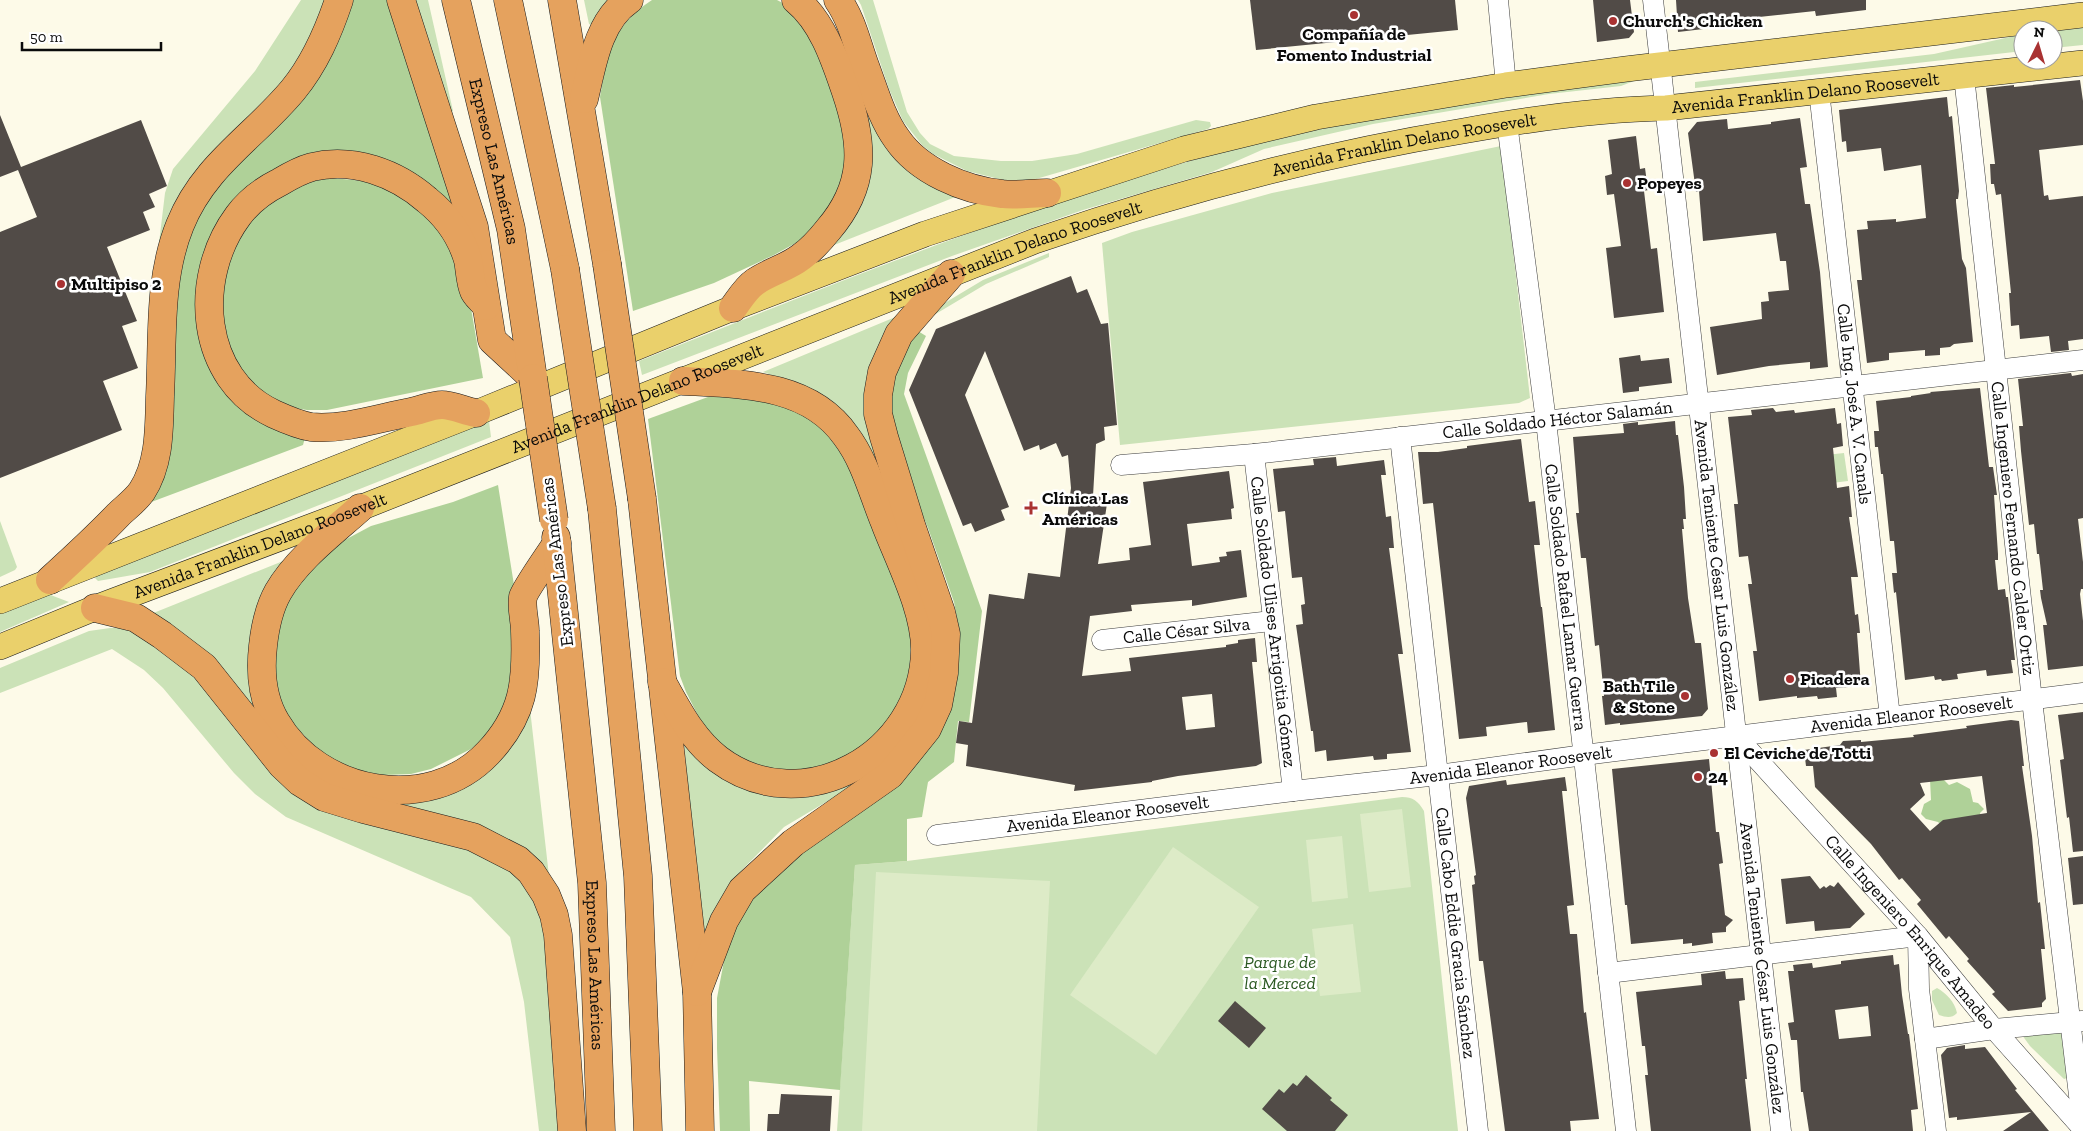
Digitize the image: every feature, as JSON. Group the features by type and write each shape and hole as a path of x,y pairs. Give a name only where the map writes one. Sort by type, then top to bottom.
{"highway":[{"path":"50,580 141,492 153,467 159,440 165,279 180,224 201,185 213,169 292,91 311,66 328,33 339,0"},
{"path":"401,0 474,226 481,295"},
{"name":"Expreso Las Américas","path":"456,0 510,229 555,532 592,883 601,1131"},
{"path":"508,0 565,269 602,509 638,876 648,1131"},
{"path":"562,0 582,108 642,499 697,992 700,1131"},
{"path":"582,108 595,52 603,33 610,19 629,0"},
{"path":"733,308 754,282 800,258 821,239 844,209 851,196 856,178 858,160 857,134 855,121 840,73 813,17 796,0"},
{"path":"838,0 855,34 864,65 889,128 910,153 945,177 969,188 1003,194 1047,193"},
{"path":"476,414 442,405 346,425 310,427 273,414 258,405 224,368 215,348 210,326 208,303 216,262 237,216 251,201 270,187 311,167 342,164 378,171 407,184 444,215 456,231 481,295 492,340 533,378"},
{"path":"697,992 724,921 742,890 793,843 890,775 927,729 938,705 944,674 946,634 941,612 911,525 884,437 878,414 878,394 882,372 899,334 951,274"},
{"path":"662,682 696,739 718,759 756,779 797,785 832,777 858,765 883,745 899,727 910,710 924,667 924,636 915,603 861,462 847,436 832,420 812,405 793,395 745,384 683,381"},
{"path":"360,508 301,562 278,591 265,624 261,669 265,693 276,723 302,755 328,774 364,786 390,790 404,790 436,784 476,764 506,730 521,699 526,670 523,597 555,532"},
{"path":"95,608 136,618 204,667 282,765 308,787 324,797 363,810 473,837 518,860 531,872 546,895 554,915 558,934 572,1131"}],"main road":[{"path":"0,600 476,414 733,308 925,234 1184,149 1316,117 1506,85 2083,15"},
{"name":"Avenida Franklin Delano Roosevelt","path":"0,647 95,608 360,508 1035,242 1104,218 1221,184 1310,161 1412,139 1507,123 1630,109 1666,108 2083,63"}],"street":[{"path":"1498,0 1506,85"},
{"name":"Avenida Teniente César Luis González","path":"1654,0 1780,1131"},
{"name":"Calle Ingeniero Fernando Calder Ortiz","path":"1964,76 2032,700 2077,1022 2083,1129"},
{"name":"Calle Ing. José A. V. Canals","path":"1819,91 1890,717"},
{"name":"Calle Soldado Rafael Lamar Guerra","path":"1507,123 1546,421 1626,1131"},
{"name":"Calle Soldado Héctor Salamán","path":"1121,465 1254,454 2083,360"},
{"name":"Calle Cabo Eddie Gracia Sánchez","path":"1400,437 1438,775 1438,789 1478,1131"},
{"name":"Calle Soldado Ulises Arrigoitia Gómez","path":"1254,454 1292,791"},
{"name":"Calle César Silva","path":"1102,640 1272,621"},
{"name":"Avenida Eleanor Roosevelt","path":"937,835 1438,775 2083,693"},
{"name":"Calle Ingeniero Enrique Amadeo","path":"1737,737 1918,936 1994,1029 2083,1129"},
{"path":"1608,972 1918,936 1919,989 1936,1131"},
{"path":"1925,1039 1994,1029 2077,1022"}],"green space":[{"path":"301,0 327,0 304,54 272,94 181,194 159,243 165,193 173,169 255,71"},
{"path":"347,0 394,0 466,222 438,193 286,165 254,181 236,197 207,347 306,434 303,445 146,504 171,427 174,392 176,283 194,218"},
{"path":"410,0 428,0 453,111 448,113"},
{"path":"584,0 611,0 592,25 589,24"},
{"path":"652,0 777,0 790,7 808,30 841,108 846,153 841,192 821,227 774,255 714,283 633,311 600,97 609,54 614,41 628,20"},
{"path":"858,0 873,0 907,112 920,133 930,144 954,156 1001,161 1032,161 1077,154 1196,120 1210,122 1211,126 1208,129 1029,181 1003,180 967,171 933,154 922,145 903,121 889,89"},
{"path":"2083,27 2083,45 2063,47 2063,30"},
{"path":"2013,36 2013,52 1695,88 1695,82 1934,54"},
{"path":"1632,77 1634,81 1621,86 1549,94 1373,124 1264,149 1212,172 1083,210 952,256 642,375 639,361 921,251 1063,200 1135,177 1260,142 1313,130 1419,110"},
{"path":"875,116 968,192 824,249 867,118"},
{"path":"1501,146 1530,398 1519,403 1120,445 1102,243 1132,232 1272,193"},
{"path":"321,177 364,181 406,193 445,230 467,285 483,378 327,410 307,410 287,407 259,390 242,371 225,345 220,321 224,265 251,217 291,187"},
{"path":"1049,253 1049,257 986,284 934,315 928,313 983,280"},
{"path":"905,313 888,334 875,368 869,398 867,426 876,457 934,605 939,645 937,669 930,696 915,727 891,756 853,786 784,827 742,870 720,903 705,936 699,936 684,742 693,747 724,773 746,785 786,794 816,790 840,782 863,770 884,755 901,737 916,716 926,692 933,660 929,611 782,733 878,476 858,434 839,412 803,388 763,372"},
{"path":"913,328 926,336 908,373 904,394 982,611 969,722 958,721 954,762 928,782 922,817 907,819 907,861 855,865 840,1090 749,1081 750,1131 720,1131 717,998 726,950 740,917 767,879 899,776 957,669 960,635 954,602 928,528 908,480 885,387"},
{"path":"741,393 812,416 845,455 905,605 911,641 909,677 901,707 877,736 838,764 797,773 753,765 709,737 680,676 648,419 708,397"},
{"path":"489,421 491,437 150,572 98,581 95,578 96,575"},
{"path":"1844,453 1848,481 1792,488 1789,459"},
{"path":"498,485 514,585 514,698 494,730 471,749 431,769 411,774 383,775 351,770 323,755 292,723 274,697 267,674 279,601 326,550 371,526 453,502"},
{"path":"0,521 17,567 15,570 0,577"},
{"path":"293,557 296,558 273,583 260,610 253,639 253,669 259,698 270,725 287,749 309,770 345,788 384,796 404,797 433,794 460,786 477,778 484,772 503,751 527,709 530,709 549,876 545,875 523,850 496,834 472,824 366,798 318,778 301,766 272,738 223,672 209,657 187,640 146,616"},
{"path":"48,594 69,602 0,632 0,613"},
{"path":"128,628 201,676 226,712 476,849 527,882 543,904 565,1131 539,1131 524,1002 510,937 471,897 286,817 255,794 234,773 163,688 144,670 112,649 0,693 0,668 89,631"},
{"path":"1930,779 1943,779 1949,785 1957,782 1970,789 1973,802 1978,803 1984,809 1980,813 1982,820 1951,835 1938,822 1926,819 1921,814 1924,804 1931,800"},
{"name":"Parque de la Merced","path":"1402,797 1415,800 1424,811 1458,1131 837,1131 855,865 907,861"},
{"path":"1402,809 1411,887 1369,892 1360,814"},
{"path":"1342,836 1348,898 1312,902 1306,840"},
{"path":"1173,847 1259,907 1156,1055 1070,995"},
{"path":"876,872 1050,881 1037,1131 862,1131"},
{"path":"1353,924 1361,992 1320,996 1312,929"},
{"path":"1937,988 1947,995 1952,1002 1957,1013 1955,1015 1948,1017 1939,1015 1932,1000 1932,991"},
{"path":"2060,1033 2064,1036 2067,1078 2064,1079 2030,1046 2022,1035"}],"building":[{"name":"Compañía de Fomento Industrial","path":"1250,0 1455,0 1458,30 1256,50"},
{"name":"Church's Chicken","path":"1593,0 1630,0 1634,32 1629,38 1597,42"},
{"path":"1676,0 1866,0 1866,10 1816,16 1815,11 1712,22 1712,28 1678,32"},
{"path":"2080,80 2083,101 2083,145 2039,150 2044,196 2048,195 2049,200 2083,196 2083,339 2068,341 2069,350 2051,352 2049,336 2020,339 2019,325 2011,326 2009,293 2011,293 2001,194 1996,195 1994,184 1991,184 1990,164 1995,164 1986,88"},
{"path":"1947,97 1949,117 1952,116 1959,191 1956,202 1962,259 1966,268 1973,342 1940,348 1940,355 1925,356 1925,350 1889,353 1889,360 1867,363 1857,280 1862,280 1857,230 1868,229 1867,221 1896,219 1896,222 1926,218 1921,165 1884,171 1881,148 1847,152 1846,141 1842,142 1839,110"},
{"name":"Multipiso 2","path":"0,115 21,167 141,120 167,186 149,194 155,207 143,212 150,230 107,247 137,321 122,326 138,368 103,381 122,430 0,478 0,232 37,217 18,170 0,177"},
{"path":"1800,118 1807,167 1800,168 1805,204 1810,204 1820,272 1828,367 1810,369 1810,362 1769,366 1717,375 1710,327 1762,319 1761,302 1769,301 1768,292 1789,290 1786,261 1780,261 1776,233 1703,241 1699,191 1696,192 1688,133 1697,122 1727,119 1728,129 1771,124 1771,122"},
{"path":"1636,136 1640,169 1645,168 1648,190 1644,191 1651,249 1657,248 1664,312 1614,318 1606,248 1621,246 1614,194 1607,195 1605,176 1612,174 1608,140"},
{"name":"Clínica Las Américas","path":"1071,276 1077,293 1087,289 1101,324 1108,323 1117,425 1104,427 1105,440 1096,444 1093,496 1108,497 1098,564 1130,560 1129,548 1151,545 1143,482 1229,471 1234,508 1231,509 1232,519 1187,524 1192,566 1220,562 1219,557 1227,556 1226,552 1241,550 1247,597 1192,606 1192,600 1131,605 1132,611 1090,616 1082,676 1131,671 1129,658 1226,647 1226,645 1238,643 1238,640 1255,638 1257,662 1252,662 1262,763 1256,766 1178,776 1152,782 1074,791 1075,785 966,766 968,745 956,743 959,721 972,723 989,594 1024,599 1028,573 1060,577 1071,488 1068,455 1062,457 1056,443 1040,450 1039,445 1024,451 985,351 965,395 1009,507 1001,510 1005,520 975,532 971,523 963,526 909,390 936,329","holes":["1212,694 1215,727 1186,730 1182,697"]},
{"path":"1640,355 1641,361 1669,358 1672,383 1639,387 1639,391 1623,393 1619,358"},
{"path":"2071,373 2072,376 2083,374 2083,518 2078,519 2083,562 2083,589 2081,589 2080,594 2083,621 2083,666 2048,670 2043,625 2047,625 2040,590 2043,590 2039,554 2037,554 2034,524 2029,525 2021,451 2019,426 2023,426 2018,379"},
{"path":"1980,388 1989,467 1993,467 1997,495 1994,495 1998,554 1998,560 1995,560 1998,590 2005,589 2006,597 2008,597 2015,660 2011,660 2013,673 1987,676 1986,670 1957,674 1958,679 1942,681 1941,679 1935,680 1934,676 1905,680 1896,592 1894,593 1892,573 1897,573 1894,541 1890,541 1883,474 1881,474 1878,447 1875,447 1874,431 1879,431 1876,401 1911,397 1930,392"},
{"path":"1773,408 1776,412 1794,410 1795,413 1835,408 1837,424 1841,423 1843,446 1833,448 1837,488 1849,486 1852,517 1849,517 1858,577 1851,577 1855,615 1858,614 1860,633 1857,633 1861,686 1836,688 1837,697 1818,699 1817,696 1797,698 1797,696 1759,701 1753,651 1757,651 1748,584 1752,584 1748,556 1739,557 1734,504 1738,504 1728,417 1752,415 1751,410"},
{"path":"1675,421 1684,487 1686,519 1683,519 1684,529 1682,529 1688,598 1695,643 1701,643 1708,709 1702,716 1605,725 1599,645 1595,646 1586,558 1581,558 1576,513 1579,513 1573,437 1624,433 1623,424 1638,422 1638,425"},
{"path":"1521,439 1529,502 1535,501 1540,545 1534,545 1555,730 1528,733 1527,722 1486,727 1487,736 1459,739 1433,503 1423,504 1418,452 1438,452"},
{"path":"1336,457 1337,466 1384,460 1386,475 1381,475 1386,517 1391,516 1394,548 1389,548 1403,654 1398,654 1411,752 1387,754 1387,759 1374,760 1373,756 1327,761 1326,750 1315,752 1313,731 1311,731 1296,625 1303,624 1301,605 1305,604 1302,577 1292,578 1285,511 1278,512 1273,469 1314,465 1313,459"},
{"path":"2083,712 2083,851 2073,852 2060,760 2064,759 2058,715"},
{"path":"2011,720 2019,721 2024,766 2022,766 2045,949 2041,949 2046,999 2042,1003 2042,1007 2008,1011 1992,994 1995,992 1967,961 1969,959 1949,936 1946,939 1917,904 1921,900 1902,878 1899,880 1871,844 1815,787 1813,766 1806,766 1804,750 1840,745 1843,741 1861,740 1861,742 1914,737 1913,735 1967,728 1966,726","holes":["1982,776 1987,813 1943,820 1930,831 1910,809 1925,795 1920,783"]},
{"path":"1709,759 1716,832 1719,832 1723,863 1719,864 1725,915 1733,920 1726,927 1726,932 1712,933 1713,943 1692,946 1692,943 1683,944 1683,939 1631,944 1627,905 1625,905 1612,769"},
{"path":"1565,777 1567,791 1562,791 1574,905 1567,906 1570,934 1577,934 1584,1013 1586,1012 1599,1119 1570,1121 1571,1131 1505,1131 1483,961 1479,961 1472,885 1475,884 1474,876 1476,875 1466,798 1469,786 1506,780 1507,785"},
{"path":"2083,856 2083,904 2073,905 2068,858"},
{"path":"1810,876 1820,889 1830,885 1834,887 1838,882 1865,914 1850,928 1815,931 1814,921 1786,924 1781,879"},
{"path":"1893,955 1894,965 1899,964 1918,1109 1911,1110 1913,1131 1809,1131 1803,1092 1801,1092 1797,1040 1791,1040 1788,1023 1794,1022 1788,971 1794,971 1793,965 1812,963 1813,968 1841,964 1841,961","holes":["1868,1006 1871,1036 1839,1039 1835,1010"]},
{"path":"1725,971 1726,979 1743,978 1745,1000 1739,1001 1751,1131 1651,1131 1645,1075 1648,1075 1645,1046 1642,1046 1636,992 1702,985 1701,974"},
{"path":"1235,1001 1266,1028 1249,1048 1218,1021"},
{"path":"1965,1045 1965,1049 1985,1047 2017,1089 2015,1090 2049,1131 2003,1131 2031,1112 1957,1120 1957,1117 1949,1118 1941,1055 1947,1048"},
{"path":"1306,1075 1332,1098 1330,1100 1348,1115 1335,1131 1287,1131 1262,1109 1279,1089 1284,1093 1293,1083 1297,1086"},
{"path":"781,1094 832,1096 830,1131 767,1131 768,1114 779,1114"}],"place":[{"name":"Compañía de Fomento Industrial","path":"1354,15"},
{"name":"Church's Chicken","path":"1613,21"},
{"name":"Popeyes","path":"1627,183"},
{"name":"Multipiso 2","path":"61,284"},
{"name":"Clínica Las Américas","path":"1031,508"},
{"name":"Picadera","path":"1790,679"},
{"name":"Bath Tile & Stone","path":"1685,696"},
{"name":"El Ceviche de Totti","path":"1714,753"},
{"name":"24","path":"1698,777"}]}
